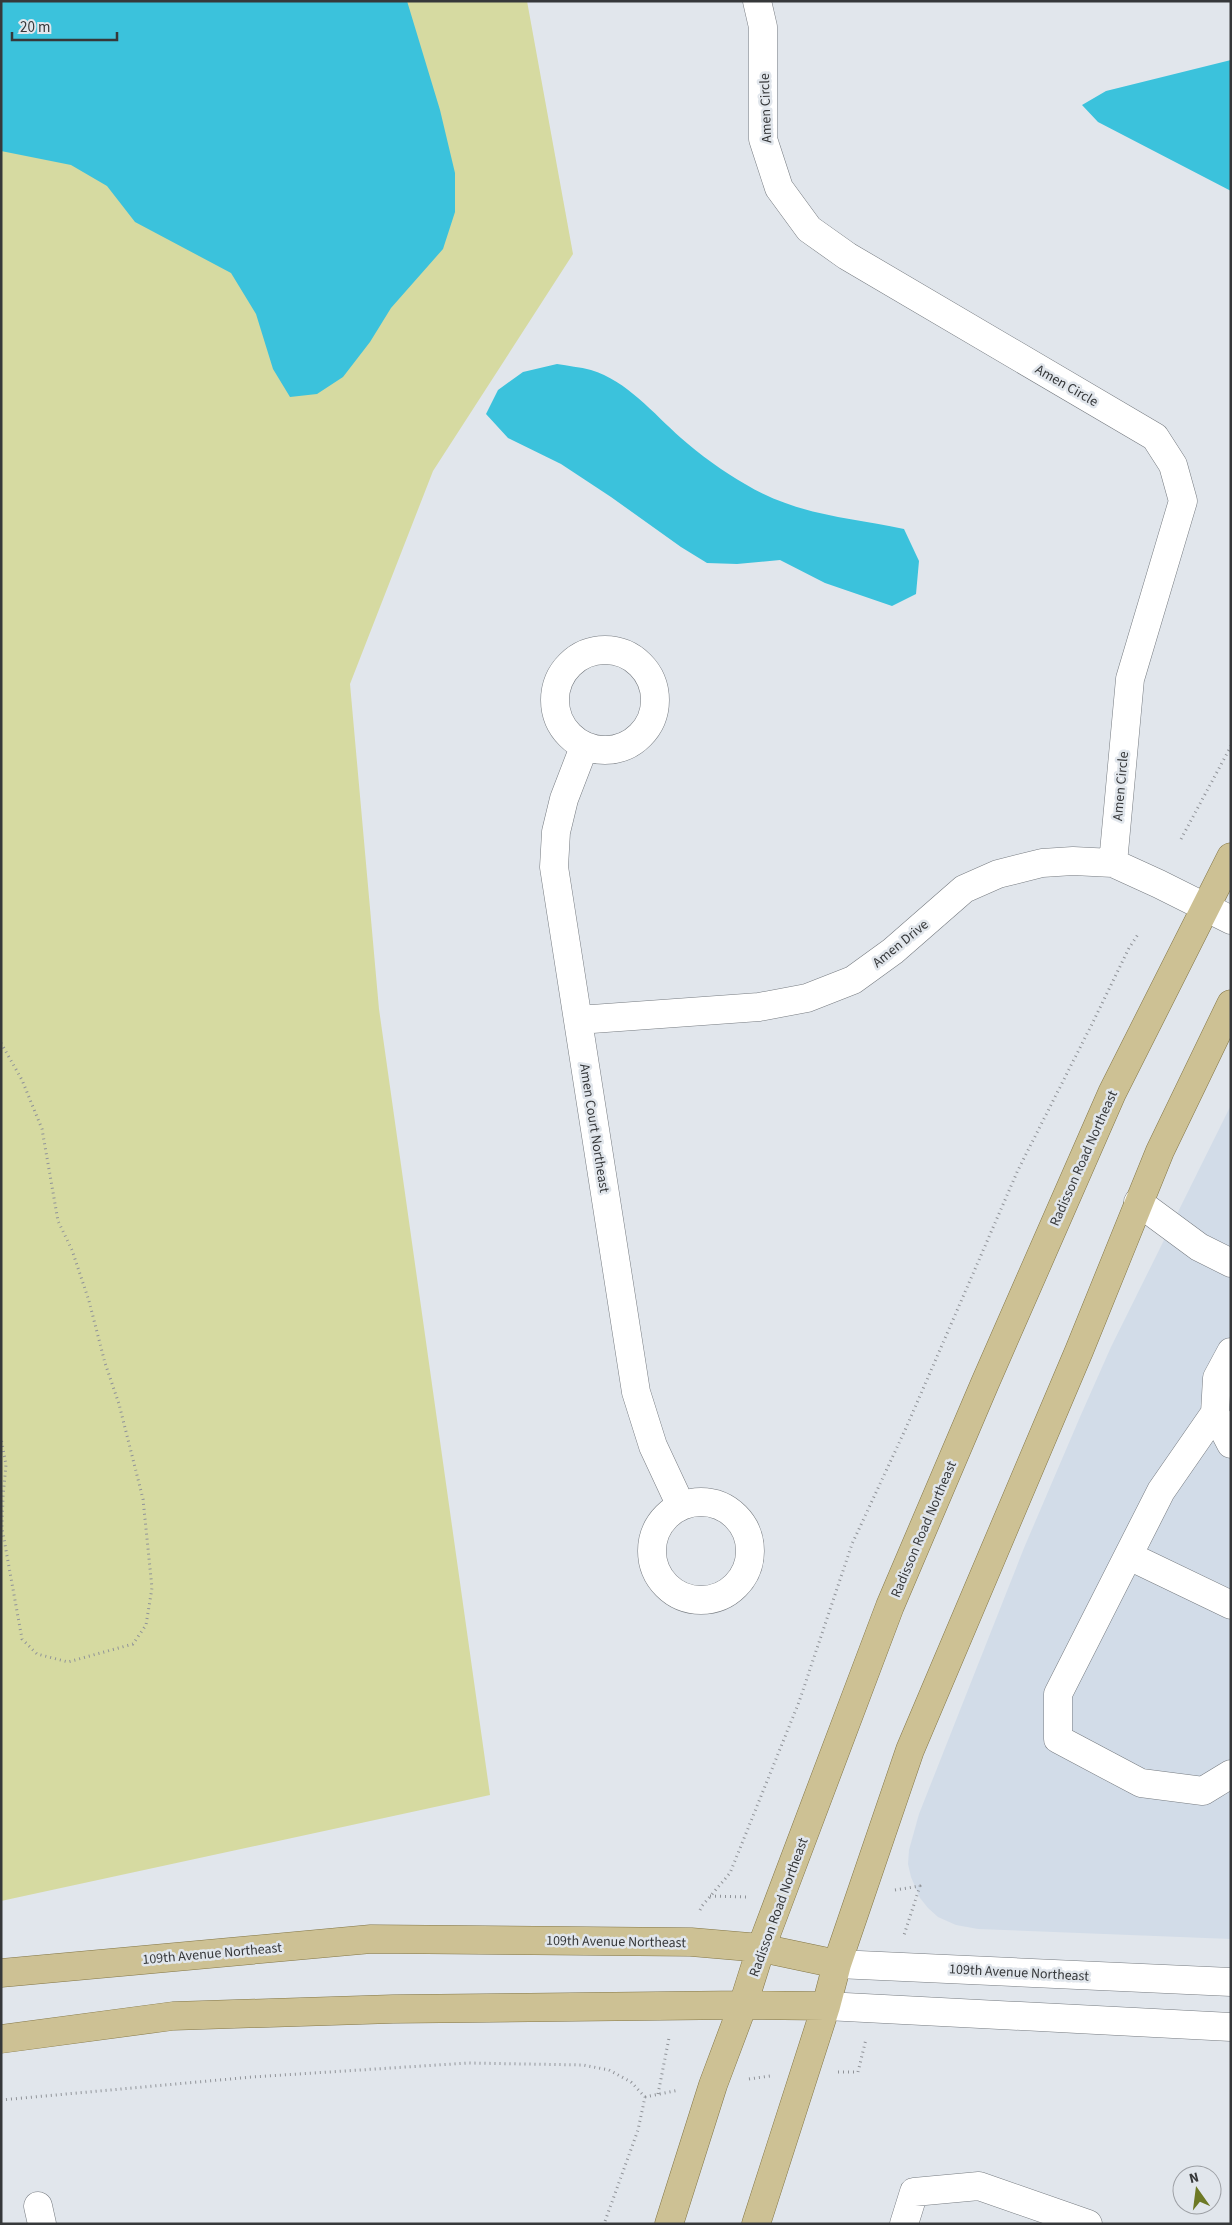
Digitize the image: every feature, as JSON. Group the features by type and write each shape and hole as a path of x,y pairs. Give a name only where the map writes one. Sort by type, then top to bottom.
{"main road":[{"name":"Radisson Road Northeast","path":"669,2224 713,2085 744,2005 761,1948 890,1606 1112,1093 1231,857"},
{"path":"756,2224 826,2006 837,1964 910,1750 1079,1351 1138,1202 1170,1128 1231,1004"},
{"name":"109th Avenue Northeast","path":"1,1973 371,1939 691,1942 761,1948 837,1964"},
{"path":"1,2039 172,2016 393,2009 744,2005 826,2006"}],"street":[{"name":"Amen Circle","path":"757,1 763,28 763,139 779,188 808,229 847,256 1155,437 1172,465 1183,501 1130,679 1113,863"},
{"name":"Amen Court Northeast","path":"584,747 564,799 556,832 554,867 636,1392 653,1446 680,1506"},
{"name":"Amen Drive","path":"578,1020 759,1007 806,998 853,980 893,951 964,889 998,874 1042,863 1073,861 1113,863 1231,920"},
{"path":"1138,1202 1199,1247 1231,1263"},
{"path":"1231,1352 1217,1378 1215,1413 1231,1444"},
{"path":"1215,1413 1161,1491 1058,1694 1058,1739 1140,1784 1202,1791 1231,1774"},
{"path":"1129,1556 1231,1605"},
{"name":"109th Avenue Northeast","path":"837,1964 1231,1982"},
{"path":"826,2006 1231,2027"},
{"path":"904,2224 914,2192 979,2186 1088,2224"}],"path":[{"path":"1181,839 1231,746"},
{"path":"702,1906 730,1873 799,1702 852,1544 1018,1170 1129,948 1139,933"},
{"path":"1,1043 22,1080 42,1129 58,1221 72,1250 89,1301 104,1363 119,1404 143,1500 152,1588 146,1625 132,1644 68,1662 37,1654 22,1639 2,1528 2,1496 6,1465 1,1438"},
{"path":"1,2100 37,2095 252,2077 468,2062 582,2065 609,2070 631,2082 645,2097"},
{"path":"645,2097 658,2094"},
{"path":"604,2224 638,2130 645,2097"}],"shaded area":[{"path":"1231,1105 1231,1939 978,1929 956,1925 938,1917 928,1908 920,1898 911,1877 908,1864 909,1850 919,1814 1024,1548 1080,1417 1111,1347"}],"green space":[{"path":"1,1 527,1 573,254 433,471 350,684 379,1009 490,1795 1,1901"}],"water":[{"path":"1,1 407,1 440,110 455,173 455,212 443,249 391,308 370,342 343,377 317,394 290,397 273,369 256,314 231,273 135,222 107,186 71,165 1,151"},
{"path":"1231,60 1231,191 1098,122 1082,105 1106,91"},
{"path":"557,364 591,370 616,382 639,399 681,438 704,456 737,479 764,494 822,514 904,529 919,561 916,594 892,606 825,583 780,560 737,564 707,563 561,464 508,438 486,414 498,390 523,372"}]}
